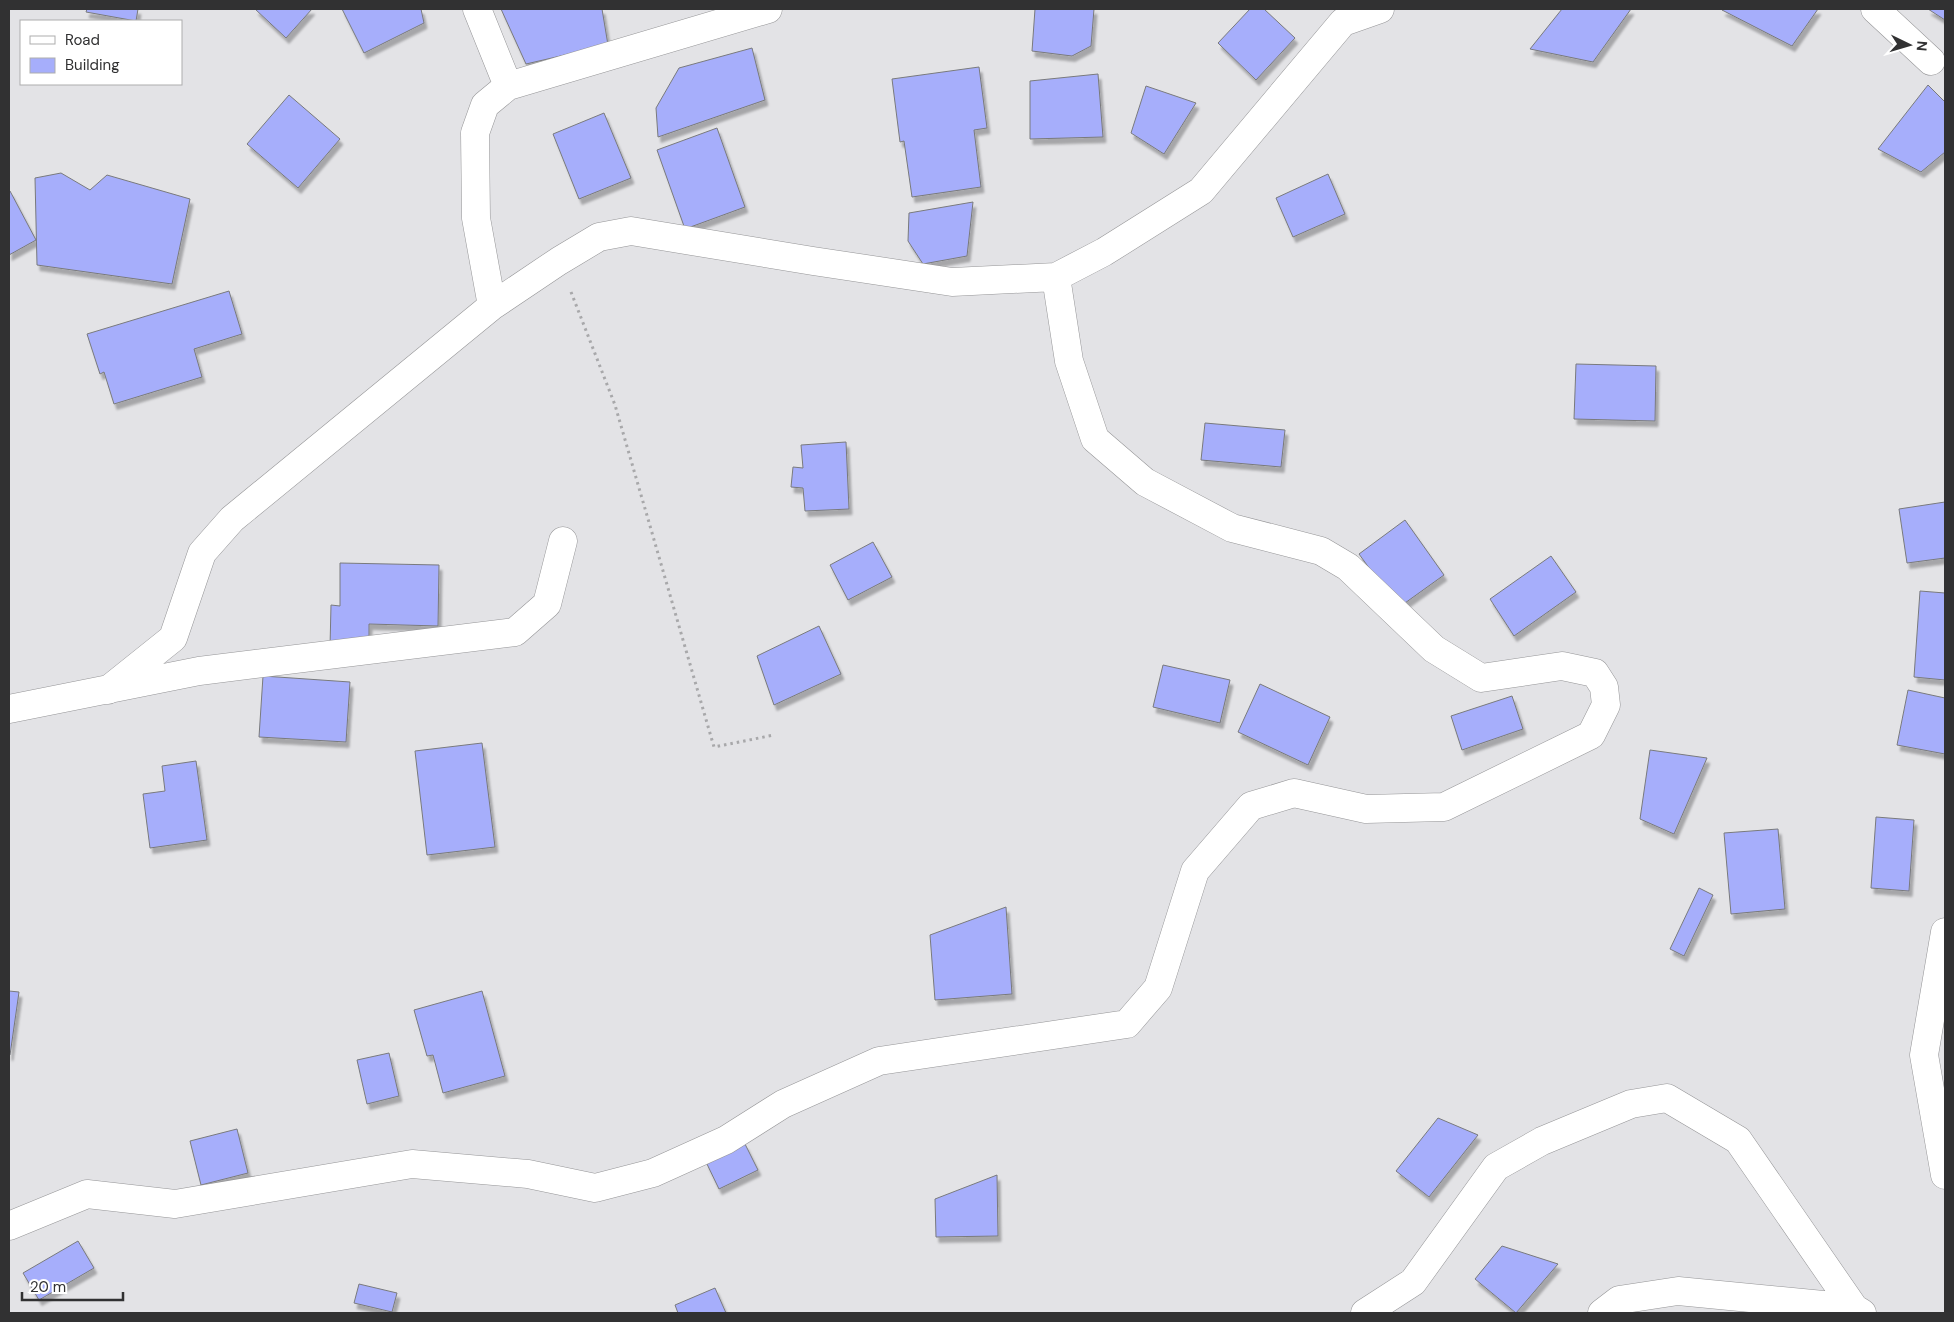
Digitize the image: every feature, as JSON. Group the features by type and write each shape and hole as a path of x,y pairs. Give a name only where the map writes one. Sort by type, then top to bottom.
{"street":[{"path":"477,9 508,86"},
{"path":"492,306 476,218 475,133 485,105 508,86 768,9"},
{"path":"108,690 173,638 202,554 232,520 492,306 598,236 631,231 813,262 952,282 1056,277 1104,252 1201,191 1343,22 1380,9"},
{"path":"1875,9 1931,61"},
{"path":"9,1226 87,1194 175,1204 412,1164 528,1174 595,1188 653,1173 726,1140 783,1104 879,1061 1127,1024 1158,988 1195,871 1251,806 1294,793 1366,809 1444,807 1591,735 1606,704 1604,687 1595,673 1562,666 1481,678 1434,649 1348,567 1321,551 1232,528 1145,482 1095,439 1069,361 1056,277"},
{"path":"9,709 199,671 515,632 547,604 564,540"},
{"path":"1945,932 1924,1055 1945,1175"},
{"path":"1365,1313 1413,1282 1496,1167 1542,1141 1631,1104 1667,1098 1738,1140 1858,1310"},
{"path":"1602,1313 1619,1300 1678,1291 1858,1310"}],"path":[{"path":"559,261 616,404 714,747 774,735"}],"building":[{"path":"87,9 138,9 136,20 86,12"},
{"path":"255,9 312,9 286,38"},
{"path":"342,9 421,9 424,23 364,53"},
{"path":"501,9 602,9 608,45 526,64"},
{"path":"1035,9 1094,9 1091,46 1072,56 1032,51"},
{"path":"1250,9 1264,9 1295,38 1256,80 1218,43"},
{"path":"1562,9 1631,9 1593,62 1530,49"},
{"path":"1818,9 1792,46 1722,10"},
{"path":"1928,9 1945,9 1945,20"},
{"path":"752,48 765,100 658,137 656,108 679,68"},
{"path":"979,67 987,128 974,130 981,187 912,197 904,141 900,142 892,79"},
{"path":"1098,74 1103,137 1030,139 1030,81"},
{"path":"1928,85 1945,102 1945,152 1921,172 1878,149"},
{"path":"1146,86 1196,103 1164,154 1131,133"},
{"path":"289,95 340,139 298,188 247,144"},
{"path":"604,113 631,178 579,199 553,134"},
{"path":"717,128 745,207 685,229 657,150"},
{"path":"61,173 90,190 107,175 190,199 172,284 37,265 35,178"},
{"path":"1328,174 1345,214 1293,237 1276,198"},
{"path":"9,192 36,240 9,255"},
{"path":"973,202 967,256 923,264 908,241 909,213"},
{"path":"229,291 242,334 194,349 202,377 114,404 104,372 100,374 87,334"},
{"path":"1576,364 1656,366 1655,421 1574,419"},
{"path":"1205,423 1285,430 1281,467 1201,460"},
{"path":"846,442 849,509 805,511 803,488 791,487 793,467 803,468 801,445"},
{"path":"1945,502 1945,558 1907,563 1899,509"},
{"path":"1405,520 1444,575 1398,608 1359,554"},
{"path":"873,542 892,577 848,600 830,565"},
{"path":"1551,556 1576,592 1514,636 1490,599"},
{"path":"340,563 439,565 438,626 369,624 369,648 330,647 331,605 340,606"},
{"path":"1920,591 1945,593 1945,680 1914,677"},
{"path":"819,626 841,674 774,705 757,656"},
{"path":"1163,665 1230,680 1220,723 1153,707"},
{"path":"263,676 350,682 346,742 259,737"},
{"path":"1260,684 1330,717 1308,765 1238,732"},
{"path":"1908,690 1945,698 1945,754 1897,745"},
{"path":"1512,696 1523,729 1462,750 1451,716"},
{"path":"482,743 495,847 427,855 415,751"},
{"path":"1650,750 1707,758 1674,834 1640,819"},
{"path":"196,761 207,840 150,848 143,794 165,791 162,766"},
{"path":"1876,817 1914,820 1909,891 1871,888"},
{"path":"1778,829 1785,909 1731,914 1724,833"},
{"path":"1699,888 1713,895 1684,956 1670,949"},
{"path":"1006,907 1012,994 935,1000 930,935"},
{"path":"9,991 19,992 10,1055 9,1055"},
{"path":"482,991 505,1076 443,1093 433,1055 427,1056 414,1010"},
{"path":"389,1053 399,1096 367,1104 357,1060"},
{"path":"1438,1118 1478,1135 1429,1197 1396,1171"},
{"path":"237,1129 248,1173 201,1185 190,1141"},
{"path":"745,1144 758,1170 719,1189 706,1162"},
{"path":"997,1175 998,1236 936,1237 935,1199"},
{"path":"78,1241 94,1268 39,1300 23,1273"},
{"path":"1502,1246 1558,1264 1516,1313 1475,1279"},
{"path":"359,1284 397,1293 392,1312 354,1303"},
{"path":"715,1288 726,1313 678,1313 675,1305"}]}
